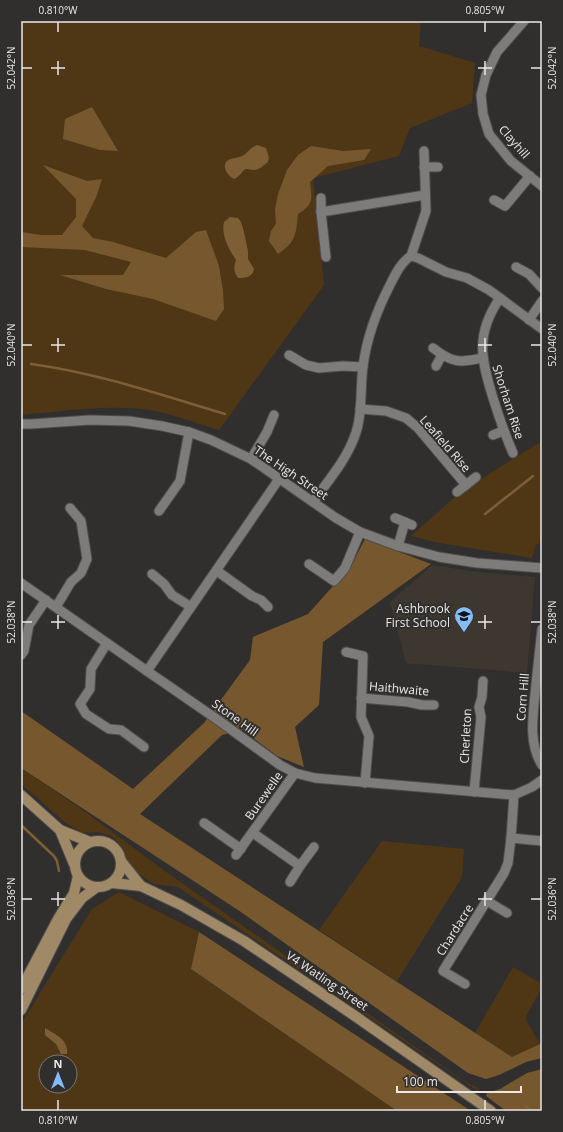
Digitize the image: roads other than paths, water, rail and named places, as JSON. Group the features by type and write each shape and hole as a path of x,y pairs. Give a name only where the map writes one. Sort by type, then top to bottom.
{"street":[{"name":"Clayhill","path":"522,21 497,52 486,75 481,95 483,114 489,134 511,161 542,186"},
{"path":"313,502 345,457 355,437 360,408 367,338 378,306 396,274 406,259 411,256 426,211 424,151"},
{"path":"424,167 438,167"},
{"path":"494,200 503,210 530,176"},
{"path":"322,212 425,196"},
{"path":"322,198 326,257"},
{"path":"411,256 446,272 466,278 489,290 542,329"},
{"path":"516,267 529,274 542,288"},
{"name":"Shorham Rise","path":"500,298 492,308 486,326 482,341 482,358 503,431 513,453"},
{"path":"529,320 542,301"},
{"name":"Shorham Rise","path":"434,348 442,355 456,361 468,361 482,358"},
{"path":"289,355 306,365 319,368 343,366 363,367"},
{"path":"436,366 442,355"},
{"name":"Leafield Rise","path":"360,408 386,411 406,418 418,428 466,485"},
{"path":"251,459 267,432 274,415"},
{"name":"The High Street","path":"21,424 90,420 130,421 189,432 211,440 251,459 313,502 360,532 398,546 439,557 477,563 542,568"},
{"path":"493,435 503,431"},
{"path":"159,511 180,481 189,432"},
{"name":"Leafield Rise","path":"457,492 476,478"},
{"path":"147,671 279,479"},
{"path":"157,497 164,503"},
{"path":"56,607 71,582 82,574 87,559 81,521 70,508"},
{"path":"395,518 409,524 398,546"},
{"path":"309,564 334,581 347,564 355,540 360,532"},
{"path":"217,571 252,596 261,600 268,607"},
{"path":"152,574 164,584 172,594 191,607"},
{"name":"Stone Hill","path":"21,583 280,765 295,772 315,778 514,795 532,788 542,780"},
{"path":"21,655 24,651 28,625 46,600"},
{"name":"Corn Hill","path":"542,629 538,712 532,734 537,758 542,765"},
{"path":"107,643 91,669 90,689 80,704 86,714 108,729 121,730 144,747"},
{"path":"346,652 363,656 371,651"},
{"name":"Haithwaite","path":"363,656 360,717 369,736 365,783"},
{"name":"Cherleton","path":"474,792 481,717 479,707 482,697 483,681"},
{"name":"Haithwaite","path":"361,698 408,702 422,705 434,704"},
{"name":"Burewelle","path":"204,824 238,852 295,772"},
{"path":"21,794 60,830 90,842"},
{"name":"Chardacre","path":"465,984 441,974 504,873 508,862 514,795"},
{"path":"60,830 78,876 86,884 97,888"},
{"name":"Burewelle","path":"253,833 300,866"},
{"path":"511,838 542,841"},
{"path":"23,1004 66,920 82,898 97,888 107,886 112,883 118,876 121,861 117,850 108,843 102,841 90,842 80,848 74,864"},
{"path":"290,882 314,847"},
{"name":"V4 Watling Street","path":"121,861 141,886"},
{"path":"21,989 58,919 74,893 78,876"},
{"name":"V4 Watling Street","path":"112,883 141,886 182,905 244,941 356,1016 491,1111"},
{"name":"Chardacre","path":"487,901 507,913"}],"waterway":[{"path":"31,364 105,379 225,414"},
{"path":"485,514 533,476"},
{"path":"21,825 54,856 57,861 59,871"},
{"path":"525,1106 532,1111"}],"place":[{"name":"Ashbrook First School","path":"464,633"}]}
